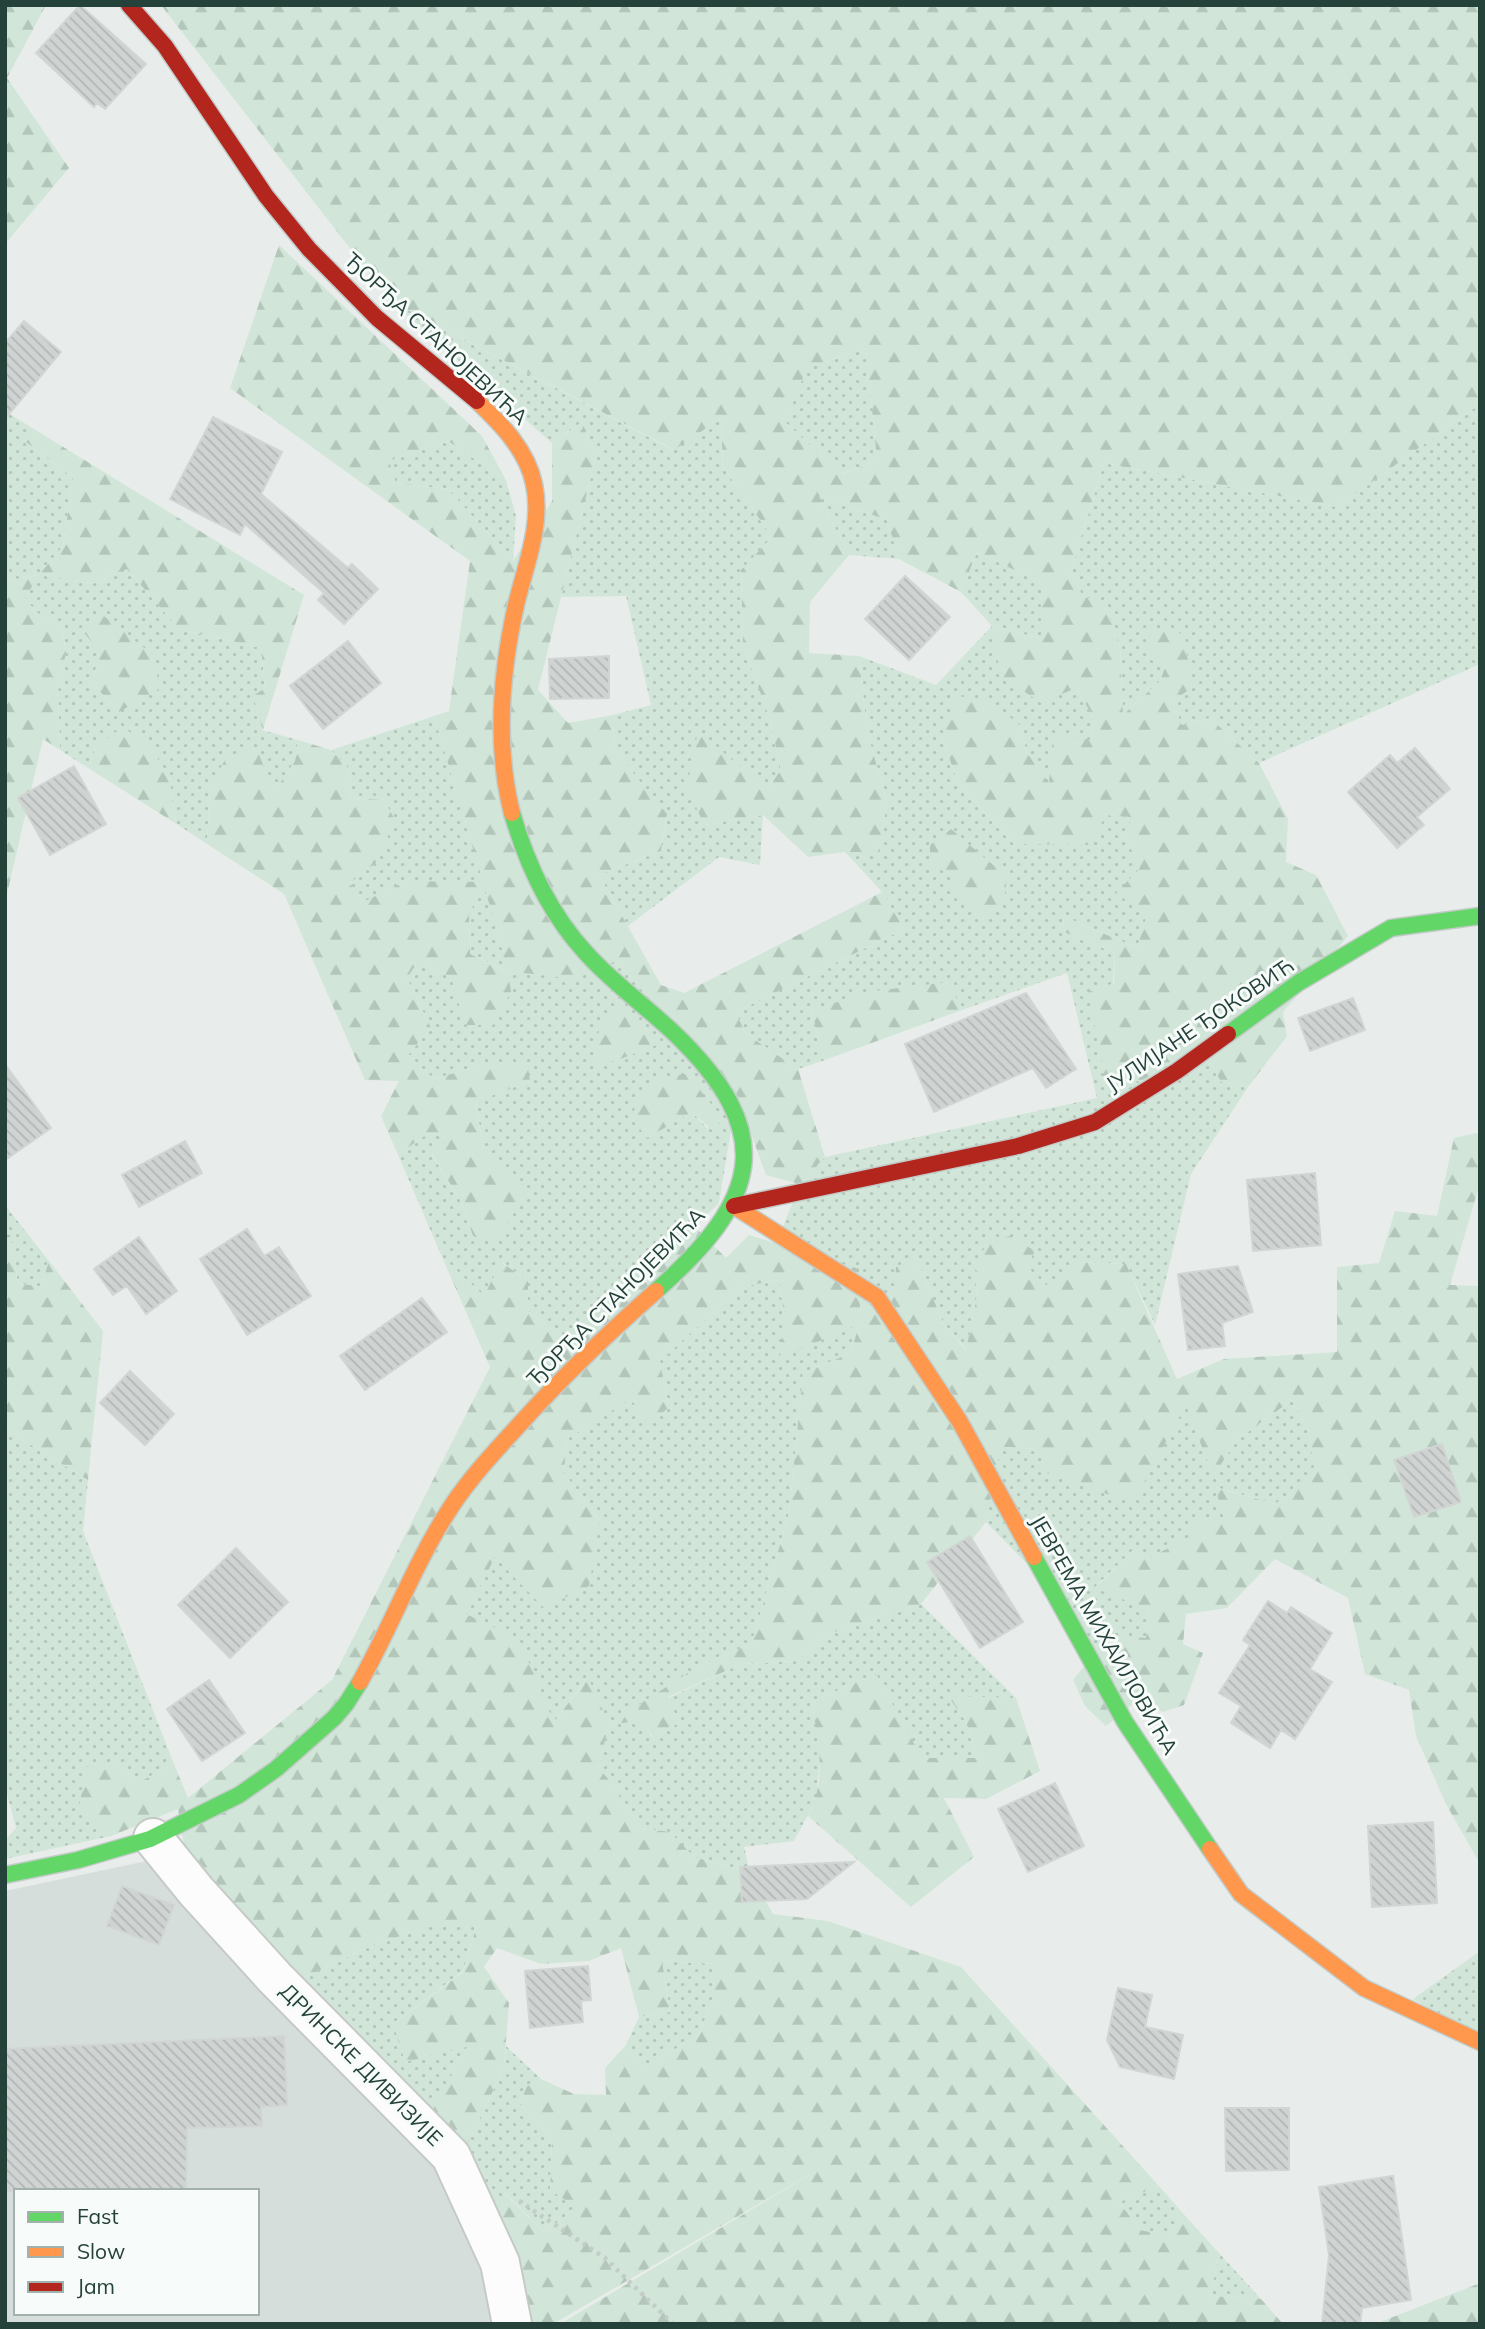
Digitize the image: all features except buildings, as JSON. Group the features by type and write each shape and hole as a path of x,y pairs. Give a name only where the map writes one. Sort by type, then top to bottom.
{"street":[{"name":"ЂОРЂА СТАНОЈЕВИЋА","path":"5,1875 29,1872 153,1838 248,1790 303,1746 344,1707 381,1647 444,1519 479,1469 603,1337 669,1280 722,1224 743,1185 746,1164 744,1142 723,1091 695,1053 580,948 543,893 518,834 504,769 503,705 516,608 535,517 534,481 529,462 518,442 503,427 446,375 387,327 325,265 271,203 166,46 128,5"},
{"name":"ЈУЛИЈАНЕ ЂОКОВИЋ","path":"734,1206 1018,1146 1095,1122 1178,1071 1298,983 1391,928 1480,916"},
{"name":"ЈЕВРЕМА МИХАИЛОВИЋА","path":"734,1206 877,1297 960,1422 1125,1722 1241,1894 1364,1987 1480,2042"},
{"name":"ДРИНСКЕ ДИВИЗИЈЕ","path":"153,1838 196,1891 275,1978 451,2156 500,2263 512,2324"}],"path":[{"path":"517,2199 605,2258 673,2324"}],"shaded area":[{"path":"156,1859 444,2169 503,2324 5,2324 5,1891"}],"green space":[{"path":"5,5 46,5 7,78 69,168 5,244"},
{"path":"161,5 1480,5 1480,404 1337,507 1104,463 1071,571 1082,595 1106,605 1120,649 1123,715 1160,681 1166,665 1151,660 1147,634 1166,625 1185,636 1191,688 1172,702 1182,725 1210,718 1259,763 1288,819 1286,862 1316,875 1348,936 1283,1012 1287,1036 1248,1087 1221,1082 1201,1045 1141,1081 1106,1084 1088,992 1114,983 1115,953 1064,932 1063,916 1137,948 1147,915 1116,893 1140,868 1127,841 1130,817 1106,815 1089,845 1014,844 959,785 942,738 955,696 987,699 1020,725 1027,753 1049,783 1053,734 1092,740 1094,718 1076,688 1041,703 1000,675 993,626 1041,639 1041,583 977,552 961,592 899,559 887,520 819,496 849,555 810,602 809,653 859,656 867,731 887,802 878,852 845,852 808,857 763,815 704,825 687,786 698,731 767,789 781,770 770,720 743,644 741,570 772,537 723,467 721,418 674,450 391,301","holes":["866,349 877,460 842,474 785,422 807,368"]},
{"path":"279,245 482,436 506,480 448,441 389,461 396,483 448,489 513,561 552,501 552,443 582,422 596,456 538,690 568,723 613,715 615,751 667,814 661,851 599,875 661,985 684,993 882,892 904,929 736,1012 745,1033 798,1069 825,1157 800,1184 766,1175 737,1095 616,961 574,979 508,971 511,992 493,1025 465,1025 451,977 417,963 407,978 431,1028 408,1055 434,1079 478,1066 527,1063 530,1081 476,1102 483,1150 528,1189 496,1243 473,1236 462,1203 432,1154 450,1138 428,1133 398,1155 381,1116 399,1081 365,1080 284,894 207,844 210,787 226,758 256,747 274,792 295,761 298,740 331,750 347,766 352,798 384,800 395,820 377,862 350,883 363,902 407,881 483,882 434,716 449,711 470,561 230,388","holes":["483,884 499,934 506,971 470,954 469,915"]},
{"path":"391,301 673,450 721,418 723,467 772,537 741,571 743,644 770,720 781,770 767,789 704,825 763,815 760,865 719,857 628,926 599,875 661,851 667,815 615,751 613,715 651,705 626,596 561,597 596,456 582,422 552,443"},
{"path":"866,349 877,460 841,474 785,422 806,368"},
{"path":"1480,404 1480,664 1259,763 1210,718 1182,725 1172,702 1166,664 1160,681 1123,715 1120,649 1106,606 1082,595 1071,571 1104,463 1337,507"},
{"path":"5,411 34,429 27,443 73,478 63,546 40,574 91,584 127,569 179,629 261,648 265,688 262,730 298,740 295,761 274,793 210,787 207,844 175,823 169,776 96,747 88,768 60,750 58,691 66,653 62,627 36,612 25,598 38,575 5,581","holes":["99,651 119,712 93,684"]},
{"path":"34,429 304,595 263,730 253,696 265,688 261,648 179,629 127,569 91,584 39,575 63,546 73,478 26,442"},
{"path":"448,441 506,480 516,516 513,561 448,489 395,483 389,461"},
{"path":"819,496 887,520 899,559 849,555"},
{"path":"977,552 1041,583 1042,639 993,626 1076,688 1094,718 1092,740 1049,784 1027,753 1020,725 942,738 959,785 1014,844 1106,815 1131,817 1127,841 1141,868 1147,915 1137,948 1063,916 1064,932 1115,953 1106,1083 1141,1081 1201,1045 1221,1082 1248,1087 1191,1174 1155,1325 1126,1264 1080,1262 1046,1286 1027,1267 975,1264 977,1296 967,1350 944,1325 916,1257 894,1296 859,1311 778,1239 800,1184 825,1157 1097,1098 1067,973 962,1010 948,982 811,1010 825,1060 798,1069 745,1033 736,1012 904,929 882,892 845,852 878,851 887,802 867,731 859,656 936,685 992,626 961,592"},
{"path":"39,575 25,598 36,612 62,627 66,653 58,691 60,750 43,739 7,894 5,581"},
{"path":"100,613 152,654 161,688 119,712 93,684 99,651 82,630"},
{"path":"434,716 499,934 507,971 470,954 469,915 407,881 363,903 350,883 377,862 384,800 352,798 347,766 331,750"},
{"path":"121,728 145,739 169,776 175,823 88,768 96,747"},
{"path":"951,829 1007,877 1004,902 979,919 955,897 949,873 930,866 930,845"},
{"path":"616,961 737,1095 719,1203 668,1254 629,1270 598,1307 562,1337 528,1311 528,1281 502,1262 484,1296 442,1257 398,1155 428,1133 451,1138 432,1155 462,1203 473,1236 483,1150 476,1101 530,1081 478,1066 434,1079 408,1055 431,1028 407,978 417,963 451,977","holes":["687,1074 709,1130 692,1112 647,1138"]},
{"path":"949,982 962,1010 825,1060 811,1010 874,991"},
{"path":"615,1005 662,1043 615,1061 594,1064 594,1040"},
{"path":"687,1074 712,1105 725,1142 692,1112 647,1138 631,1117 640,1098 663,1077"},
{"path":"1477,1133 1480,1136 1480,1183 1450,1285 1480,1286 1480,1864 1446,1804 1416,1736 1409,1690 1365,1674 1348,1598 1275,1559 1227,1608 1186,1614 1183,1644 1203,1653 1184,1705 1163,1712 1137,1701 1106,1726 1085,1706 1073,1680 1110,1635 1146,1638 1149,1610 1095,1588 1132,1551 1151,1557 1188,1538 1197,1519 1225,1522 1215,1487 1275,1504 1315,1476 1309,1433 1292,1400 1238,1439 1213,1476 1186,1405 1133,1503 1047,1473 1039,1449 1001,1447 986,1522 921,1604 828,1634 797,1661 741,1664 668,1697 679,1723 653,1737 642,1720 609,1725 598,1767 615,1787 640,1828 670,1832 694,1857 750,1872 773,1914 828,1921 961,1967 1159,2186 1119,2202 1140,2230 1170,2236 1180,2210 1218,2252 1211,2296 1261,2299 1283,2324 560,2324 826,2165 553,2324 508,2324 492,2215 504,2193 544,2232 577,2208 550,2190 552,2140 520,2103 527,2086 541,2079 574,2094 606,2095 605,2068 625,2046 642,2068 698,2036 714,1997 714,1964 662,1961 670,2012 639,2017 621,1948 589,1961 541,1964 497,1948 484,1967 509,2003 504,2068 463,2153 430,2115 467,2047 405,2062 393,2024 463,1972 476,1927 428,1926 362,1950 295,1982 186,1856 178,1809 111,1836 79,1809 86,1767 109,1762 141,1781 174,1764 188,1798 332,1680 490,1367 442,1257 484,1296 501,1262 528,1281 528,1311 562,1337 598,1307 629,1270 668,1254 695,1227 726,1258 749,1235 859,1269 860,1311 894,1296 896,1267 916,1257 944,1325 966,1350 977,1296 975,1264 988,1242 1010,1236 1035,1251 1027,1267 1046,1285 1079,1262 1126,1264 1177,1379 1224,1359 1337,1352 1337,1267 1379,1263 1395,1211 1437,1216 1454,1138","holes":["779,1280 784,1314 780,1358 859,1324 851,1353 803,1373 789,1513 752,1643 694,1669 609,1724 588,1677 554,1722 519,1639 466,1614 496,1555 544,1608 589,1586 600,1521 564,1473 567,1439 631,1399 648,1425 668,1408 660,1361 741,1287"]},
{"path":"5,1205 49,1261 41,1287 18,1283 10,1235 5,1234"},
{"path":"5,1234 10,1235 18,1283 41,1287 49,1261 103,1331 88,1480 5,1429"},
{"path":"779,1280 784,1314 859,1323 851,1353 803,1373 789,1513 752,1643 694,1669 643,1720 652,1737 679,1723 668,1698 741,1664 797,1661 828,1634 921,1604 1016,1698 949,1697 966,1722 978,1758 921,1758 876,1674 811,1702 821,1749 816,1800 794,1841 744,1847 750,1872 694,1857 670,1832 640,1828 615,1787 598,1767 609,1725 587,1678 554,1722 466,1614 496,1554 510,1573 600,1521 564,1473 567,1439 631,1398 648,1424 668,1408 660,1361 741,1287"},
{"path":"1292,1400 1309,1433 1316,1476 1275,1504 1216,1487 1225,1522 1151,1557 1132,1551 1095,1587 1149,1610 1146,1639 1110,1635 1096,1653 1068,1606 986,1522 1000,1447 1039,1449 1187,1404 1213,1475 1238,1439"},
{"path":"5,1429 88,1480 83,1531 174,1764 141,1781 109,1762 111,1836 5,1859 5,1840 16,1828 5,1786"},
{"path":"876,1674 922,1758 978,1758 966,1722 948,1696 1016,1698 1040,1771 986,1799 944,1798 974,1857 911,1907 808,1816 818,1788 820,1760 811,1702"},
{"path":"428,1926 476,1926 463,1971 393,2024 468,2046 430,2115 295,1982 362,1950"},
{"path":"1480,1951 1480,2039 1413,1999"},
{"path":"662,1961 714,1964 714,1997 698,2036 642,2068 625,2047 639,2017 670,2012"},
{"path":"506,2046 541,2079 527,2086 520,2103 552,2140 550,2190 578,2208 544,2232 505,2193 492,2215 463,2153 504,2068"},
{"path":"1159,2186 1180,2210 1170,2237 1140,2230 1119,2202"},
{"path":"1218,2252 1261,2299 1211,2296"},
{"path":"1480,2283 1480,2324 1375,2324"}],"traffic: fast":[{"path":"512,813 532,870 561,922 596,964 673,1032 707,1069 730,1103 742,1135 743,1166 735,1196 717,1226 691,1258 656,1291"},
{"path":"1228,1034 1298,983 1391,928 1480,916"},
{"path":"1034,1557 1125,1722 1210,1849"},
{"path":"5,1875 78,1860 150,1839 239,1795 276,1769 334,1718 360,1682"}],"traffic: slow":[{"path":"477,401 504,428 526,460 536,499 535,530 511,630 502,709 503,762 512,813"},
{"path":"734,1206 877,1297 960,1422 1034,1557"},
{"path":"360,1682 426,1550 466,1486 552,1390 656,1291"},
{"path":"1210,1849 1241,1894 1364,1988 1480,2042"}],"traffic: jam":[{"path":"129,5 165,46 266,196 309,249 377,318 477,401"},
{"path":"734,1206 1018,1146 1095,1122 1177,1071 1228,1034"}]}
